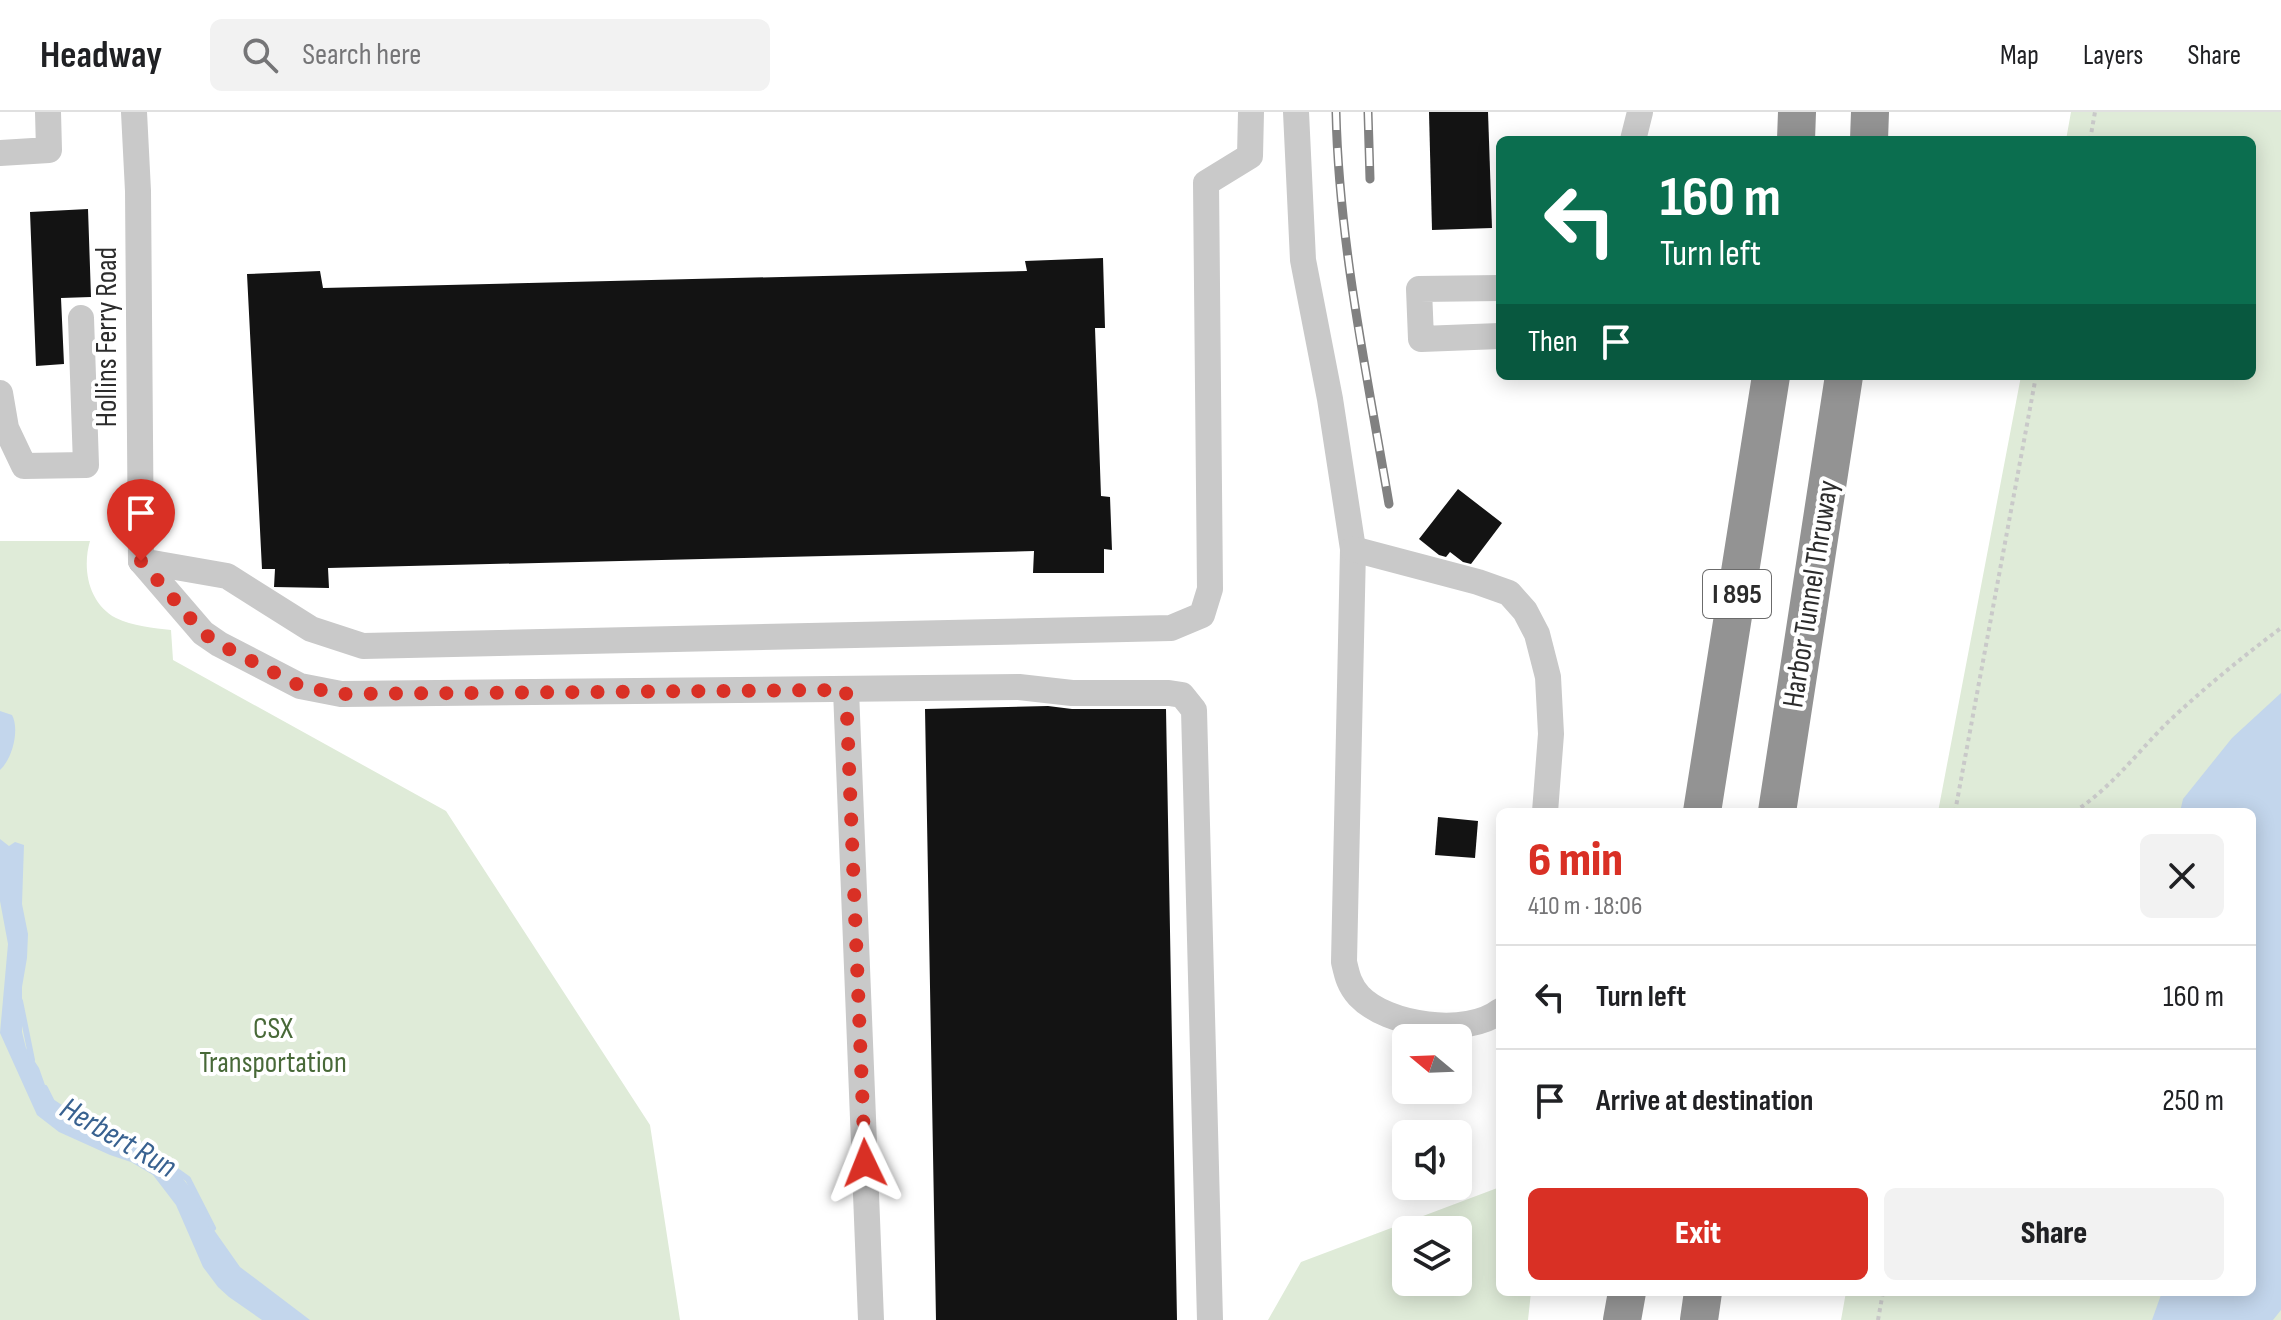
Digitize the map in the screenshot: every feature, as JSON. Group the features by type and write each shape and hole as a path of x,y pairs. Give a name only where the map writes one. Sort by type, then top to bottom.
{"highway":[{"path":"1796,136 1797,112"},
{"path":"1869,136 1870,112"},
{"name":"I 895","path":"1703,808 1770,380"},
{"name":"Harbor Tunnel Thruway","path":"1778,808 1843,380"},
{"path":"1622,1320 1626,1296"},
{"path":"1699,1320 1702,1296"}],"street":[{"path":"0,153 49,150 48,112"},
{"name":"Hollins Ferry Road","path":"134,112 138,191 141,561"},
{"path":"141,561 227,576 311,629 363,646 1171,628 1202,615 1210,589 1206,183 1250,156 1251,112"},
{"path":"1296,112 1303,260 1330,399 1353,549 1344,962 1349,982 1360,997 1373,1007 1450,1028 1473,1024 1496,1013"},
{"path":"1634,136 1640,112"},
{"path":"1496,288 1419,289 1421,339 1496,336"},
{"path":"0,393 6,428 24,466 86,465 81,318"},
{"path":"1353,549 1509,593 1525,611 1537,634 1548,677 1551,734 1545,808"},
{"path":"141,561 203,633 314,691 341,694 1019,687 1072,693 1182,695 1194,710 1210,1320"},
{"path":"846,690 871,1320"}],"path":[{"path":"2091,136 2095,112"},
{"path":"1956,808 2035,380"},
{"path":"2080,808 2099,796 2167,724 2231,665 2281,628"},
{"path":"1878,1320 1882,1296"}],"green space":[{"path":"2071,112 2281,112 2281,1320 1841,1320 1845,1296 2256,1296 2256,808 1939,808 2020,380 2256,380 2256,136 2067,136"},
{"name":"CSX Transportation","path":"0,541 90,541 87,573 93,594 116,618 171,630 173,660 446,811 650,1125 680,1320 0,1320"},
{"path":"1496,1189 1496,1296 1531,1296 1528,1320 1268,1320 1301,1262 1392,1228 1392,1296 1472,1296 1472,1216 1423,1216"}],"water":[{"path":"2281,693 2281,1310 2273,1320 2152,1320 2161,1296 2256,1296 2256,808 2181,808 2183,799 2232,738"},
{"path":"0,711 12,715 15,736 11,752 0,770"},
{"path":"0,839 9,846 15,842 24,845 22,904 28,934 22,987 22,1032 26,1048 39,1068 51,1102 62,1111 84,1114 127,1132 169,1161 203,1204 214,1230 240,1267 310,1320 262,1320 229,1297 203,1267 176,1205 153,1175 131,1162 59,1132 37,1115 0,1033 8,944 0,901"}],"building":[{"path":"1429,112 1488,112 1492,228 1432,230"},
{"path":"88,209 91,297 61,298 64,364 36,366 30,212"},
{"path":"1103,258 1105,328 1095,328 1101,496 1110,497 1112,550 1104,549 1104,573 1033,573 1034,551 328,568 329,588 274,587 275,569 262,569 247,274 320,271 323,288 1027,271 1025,261"},
{"path":"1458,489 1502,523 1471,564 1450,552 1446,557 1439,555 1419,539"},
{"path":"1048,706 1166,709 1177,1320 936,1320 925,709"},
{"path":"1438,817 1478,821 1475,858 1435,855"}],"waterway":[{"name":"Herbert Run","path":"20,1001 32,1060"},
{"name":"Herbert Run","path":"45,1088 52,1102 70,1114"},
{"name":"Herbert Run","path":"174,1169 188,1179 213,1228"}],"railway":[{"path":"1336,112 1348,260 1389,504"},
{"path":"1368,112 1370,179"}],"route":[{"path":"141,561 203,633 314,691 341,694 846,690 865,1163"}]}
